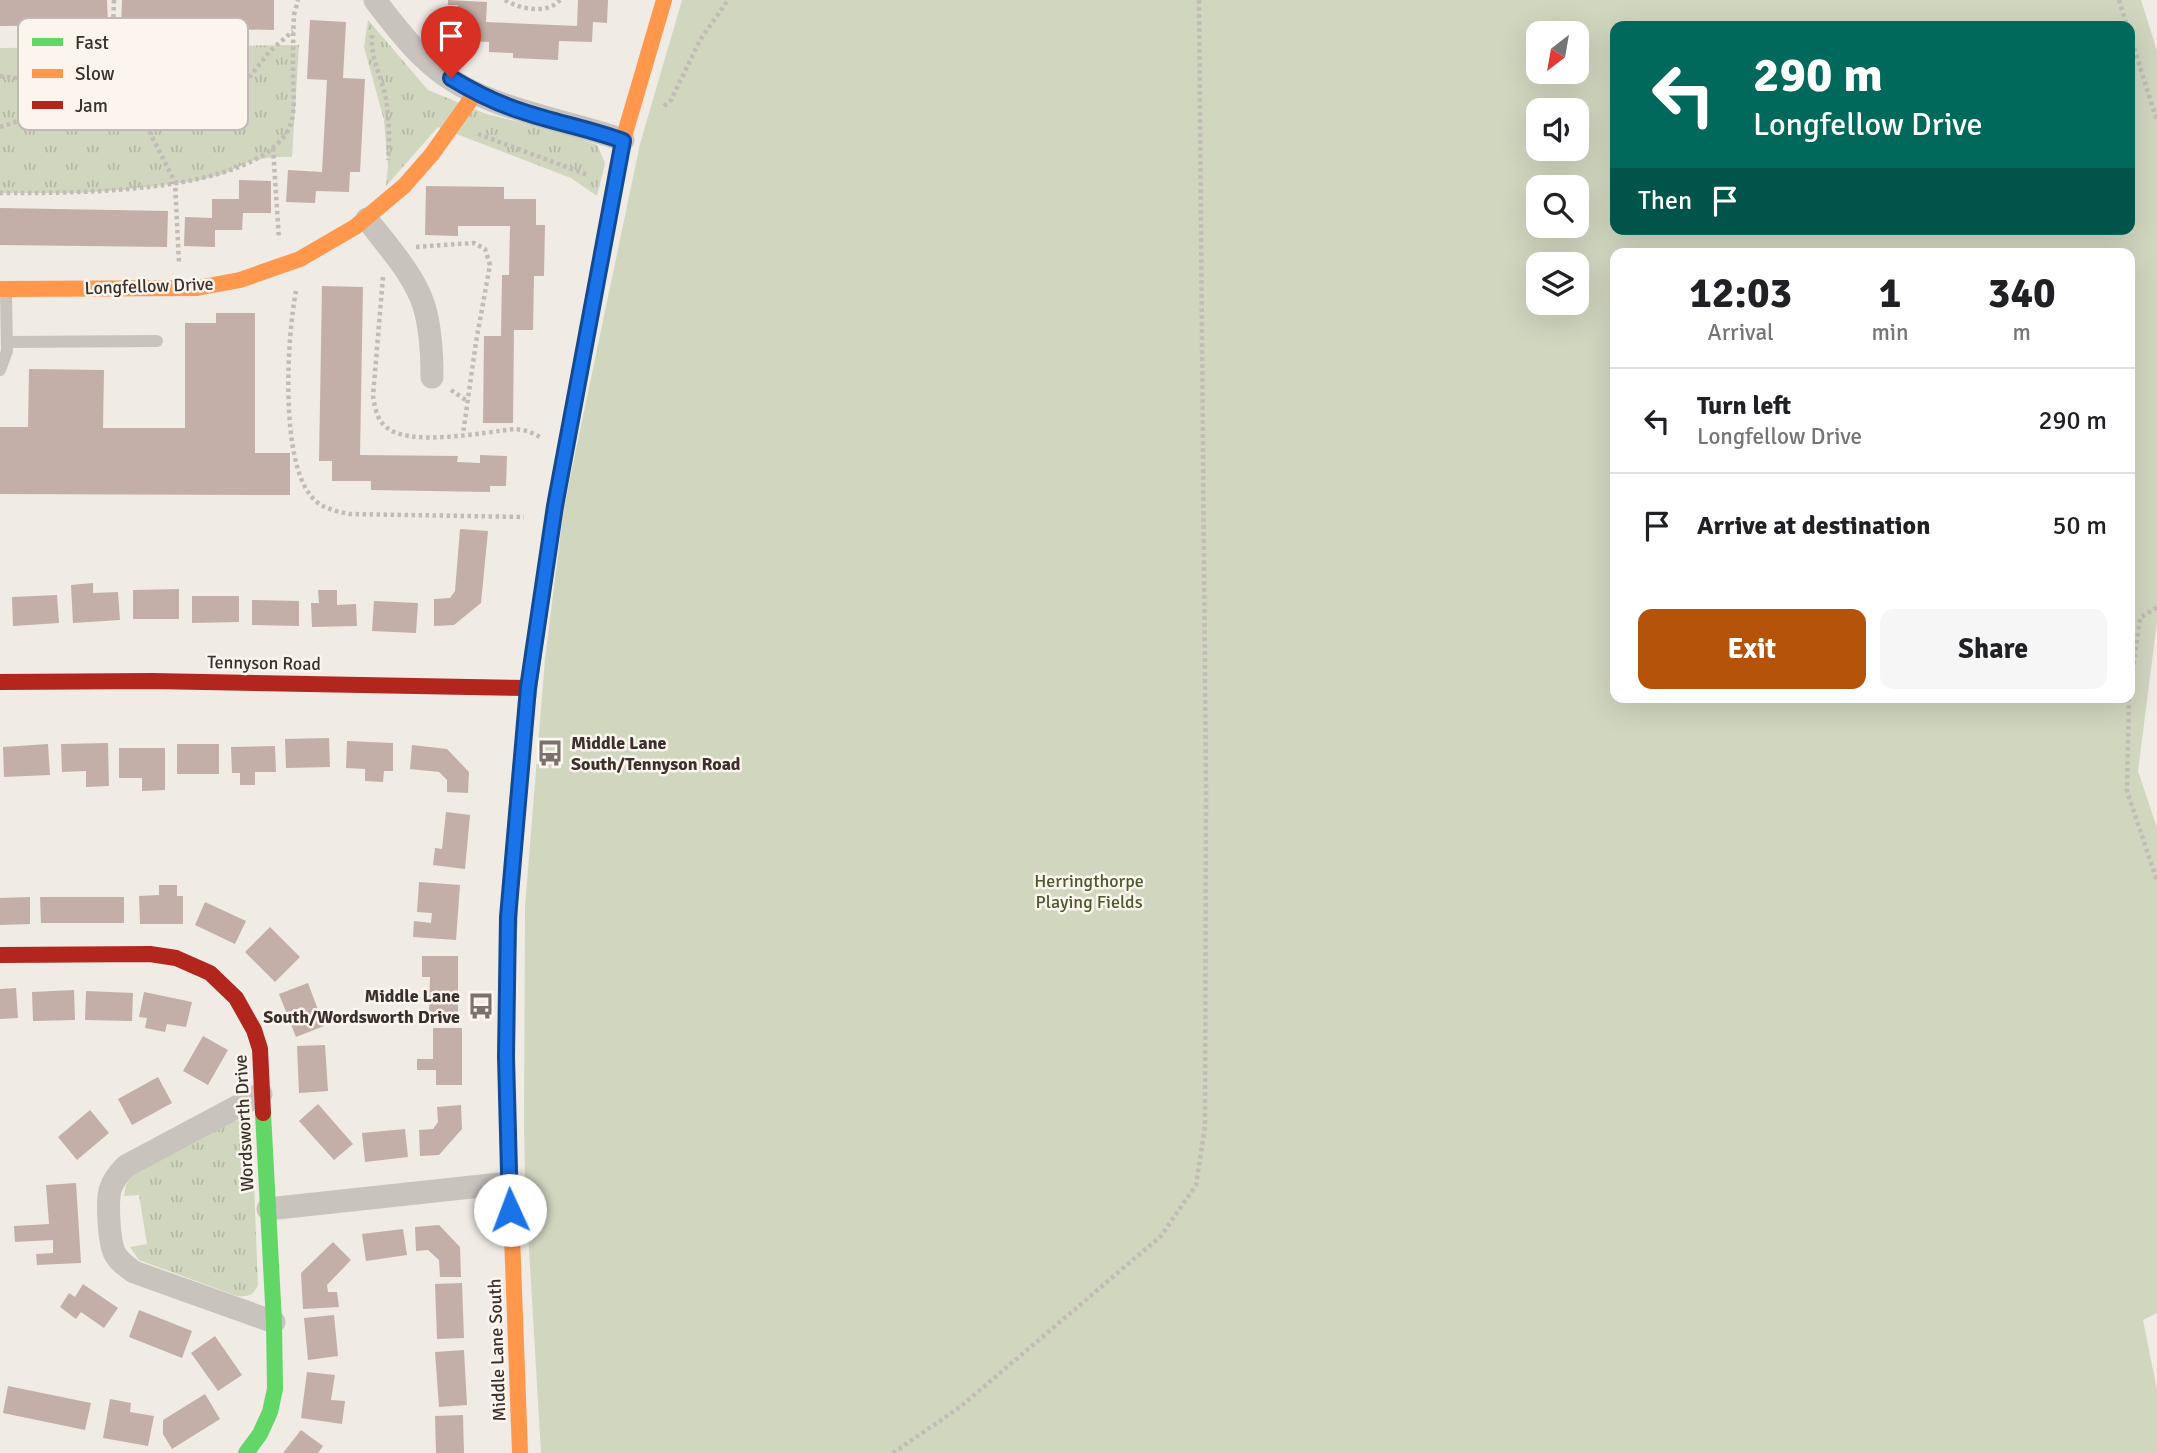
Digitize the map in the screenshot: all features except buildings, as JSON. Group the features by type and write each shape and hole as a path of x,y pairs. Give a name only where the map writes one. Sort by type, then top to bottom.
{"street":[{"name":"Middle Lane South","path":"520,1453 506,1057 508,917 528,688 553,518 622,140 664,0"},
{"path":"379,5 425,60 475,92 526,113 622,140"},
{"name":"Longfellow Drive","path":"3,289 206,287 254,278 304,258 367,219 425,163 475,92"},
{"path":"367,219 416,286 424,306 432,377"},
{"name":"Tennyson Road","path":"0,681 528,688"},
{"name":"Wordsworth Drive","path":"0,955 157,955 184,960 207,971 227,986 254,1025 260,1049 275,1388 270,1412 260,1434 246,1453"},
{"path":"261,1094 126,1166 114,1179 110,1191 110,1220 114,1252 122,1264 134,1272 274,1322"},
{"path":"268,1209 509,1183"}],"lane":[{"path":"0,370 7,351 3,289"},
{"path":"7,342 157,341"}],"path":[{"path":"113,18 114,0"},
{"path":"0,193 78,193 196,181 223,174 273,148 285,137 293,117 293,31 298,0"},
{"path":"505,0 522,8 542,9 557,4 560,0"},
{"path":"661,108 671,100 700,40 728,0"},
{"path":"893,1453 960,1407 1161,1236 1196,1185 1205,1128 1206,1100 1199,0"},
{"path":"2119,0 2125,21"},
{"path":"379,5 371,47 386,99 390,141 388,166"},
{"path":"248,79 270,51 293,31"},
{"path":"2135,51 2157,121"},
{"path":"0,76 18,78"},
{"path":"0,127 18,121"},
{"path":"452,125 615,185"},
{"path":"147,130 175,182 181,288"},
{"path":"273,148 280,267"},
{"path":"392,252 410,247 474,243 485,249 490,265 475,342 463,434"},
{"path":"304,258 292,312 289,376 291,437 296,467 302,484 312,499 327,508 349,514 553,518"},
{"path":"2135,655 2140,618 2157,607"},
{"path":"2129,703 2127,791 2157,881"}],"green space":[{"name":"Herringthorpe Playing Fields","path":"682,0 2141,0 2157,51 2157,622 2138,771 2157,828 2157,1313 2143,1320 2157,1390 2157,1453 541,1453 525,1180 525,907 545,659 564,507 640,144"},
{"path":"368,20 428,90 486,114 562,132 597,145 605,163 597,196 571,178 438,127 386,186 388,166 384,120 364,47"},
{"path":"299,45 292,157 251,161 223,174 196,181 124,190 0,193 0,48 18,48 18,130 248,130 248,46"},
{"path":"239,1120 247,1123 252,1136 258,1285 252,1294 244,1296 237,1296 139,1260 130,1247 147,1244 139,1195 124,1196 126,1185 133,1173 226,1123"}],"traffic: fast":[{"path":"508,1127 507,994 513,861 524,729 542,597"},
{"path":"246,1453 260,1434 270,1412 275,1389 263,1113"}],"traffic: slow":[{"path":"594,294 623,140 664,0"},
{"path":"0,289 197,288 240,280 300,259 355,227 404,186 432,154 476,92"},
{"path":"508,1127 520,1453"}],"traffic: jam":[{"path":"542,597 555,506 594,294"},
{"path":"0,682 152,681 528,688"},
{"path":"0,955 150,954 176,958 210,973 236,998 254,1030 260,1049 263,1113"}],"place":[{"name":"Middle Lane South/Tennyson Road","path":"550,753"},
{"name":"Middle Lane South/Wordsworth Drive","path":"481,1006"}],"route":[{"path":"451,78 475,92 526,113 623,141 555,506 528,688 508,917 506,1057 510,1210"}]}
